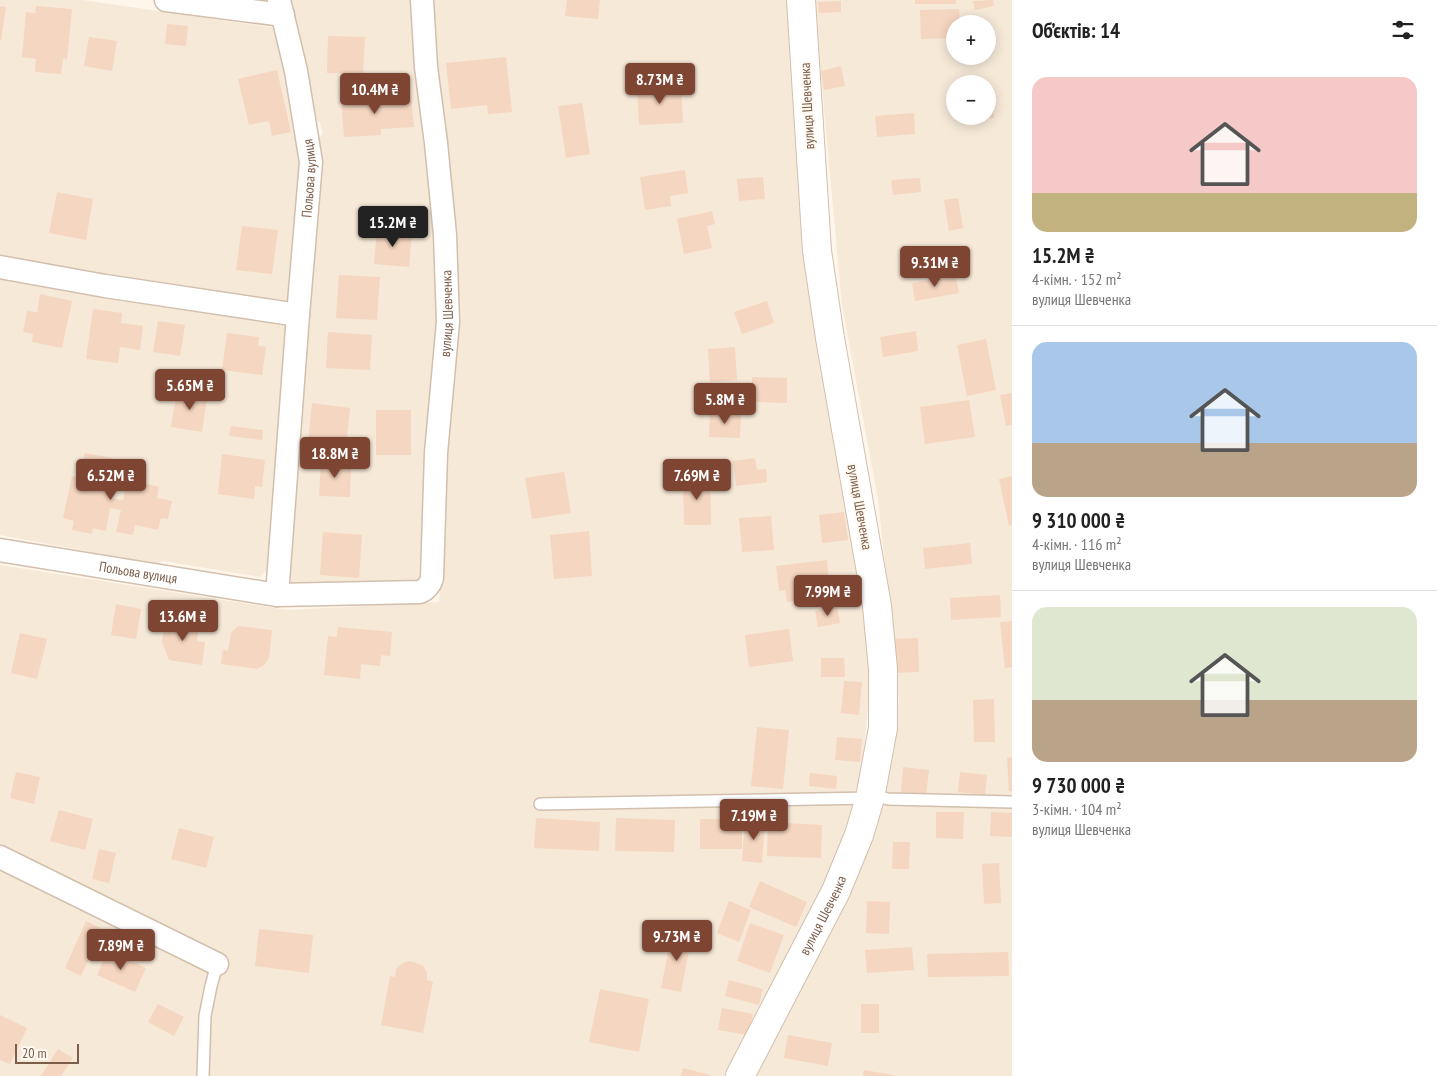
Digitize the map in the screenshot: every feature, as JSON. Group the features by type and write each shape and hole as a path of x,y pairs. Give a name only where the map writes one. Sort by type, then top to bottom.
{"street":[{"name":"Польова вулиця","path":"166,0 281,8 296,71 312,162 298,316 277,595"},
{"name":"вулиця Шевченка","path":"420,592 426,590 432,578 436,453 448,322 445,235 436,142 426,67 422,0"},
{"name":"вулиця Шевченка","path":"740,1076 836,891 859,835 870,796 882,728 883,669 877,606 830,338 817,251 800,0"},
{"path":"0,267 104,286 298,316"},
{"name":"Польова вулиця","path":"0,550 277,595 420,592"},
{"path":"0,857 217,964"}],"lane":[{"path":"540,804 870,796 888,799 1012,802"},
{"path":"203,1076 205,1016 217,964"}],"shaded area":[{"path":"0,0 82,0 277,28 303,159 290,299 284,302 94,274 0,255"},
{"path":"292,0 413,0 441,272 424,577 417,583 295,586 290,581 293,515 313,263 323,165 318,139 323,134 320,123 313,117"},
{"path":"431,0 788,0 809,292 856,541 872,664 861,783 830,877 744,1045 726,1076 0,1076 0,565 287,610 439,602 455,306"},
{"path":"814,0 1012,0 1012,1076 752,1076 795,1002 875,829 899,702 878,499 842,305"},
{"path":"0,274 286,324 277,442 271,566 260,577 163,561 156,564 0,535"}],"building":[{"path":"567,0 600,0 598,19 565,16"},
{"path":"915,0 956,0 956,4 915,4"},
{"path":"993,0 994,6 975,10 973,1"},
{"path":"841,1 841,12 819,13 818,2"},
{"path":"0,6 6,7 1,40 0,40"},
{"path":"36,6 72,9 67,60 63,58 61,74 35,72 36,59 22,57 26,12 35,13"},
{"path":"959,9 959,15 946,15 946,38 921,39 920,10"},
{"path":"167,24 188,26 186,46 165,44"},
{"path":"328,36 365,37 363,74 327,73"},
{"path":"89,37 117,41 112,71 84,66"},
{"path":"506,57 512,112 488,114 487,105 451,109 446,63"},
{"path":"841,66 845,86 824,90 821,71"},
{"path":"277,70 291,132 272,136 269,121 249,125 238,79"},
{"path":"681,85 683,123 639,125 637,87"},
{"path":"378,96 378,100 411,98 414,127 381,129 381,135 344,137 341,99"},
{"path":"582,103 590,154 566,158 558,106"},
{"path":"914,113 915,134 877,137 875,116"},
{"path":"685,170 688,193 670,196 671,206 645,210 640,177"},
{"path":"763,177 765,199 739,201 737,179"},
{"path":"920,178 921,192 893,195 891,180"},
{"path":"57,192 93,199 86,240 49,233"},
{"path":"958,198 963,228 949,231 944,200"},
{"path":"712,211 715,224 707,226 712,248 684,254 677,219"},
{"path":"242,226 278,230 272,274 236,270"},
{"path":"377,230 412,233 409,267 374,264"},
{"path":"339,275 380,277 377,320 336,318"},
{"path":"956,276 959,293 915,301 912,283"},
{"path":"40,294 72,301 62,348 32,342 33,334 23,332 27,311 37,312"},
{"path":"767,301 774,323 742,334 734,312"},
{"path":"93,309 122,313 121,323 143,326 140,350 120,347 118,363 86,359"},
{"path":"158,321 185,325 180,356 153,352"},
{"path":"916,331 918,351 883,357 880,337"},
{"path":"328,332 372,335 370,370 326,368"},
{"path":"227,333 259,337 258,346 266,347 262,375 222,370"},
{"path":"986,339 996,390 967,396 957,345"},
{"path":"735,347 737,380 710,382 708,349"},
{"path":"752,377 787,378 787,403 752,402"},
{"path":"186,389 208,392 202,432 171,427 176,396 184,397"},
{"path":"1012,393 1012,425 1006,426 1000,395"},
{"path":"969,400 975,437 925,444 920,407"},
{"path":"312,403 350,408 345,457 307,453"},
{"path":"376,410 411,410 411,455 376,455"},
{"path":"710,412 741,414 740,438 709,437"},
{"path":"231,426 263,430 262,440 229,436"},
{"path":"85,453 112,458 109,474 115,476 110,498 123,500 127,484 141,487 142,483 159,487 157,498 172,501 168,519 161,518 158,530 135,525 133,535 116,532 121,510 110,508 106,531 93,528 92,534 72,530 74,521 63,518 72,476 79,478"},
{"path":"222,454 265,460 262,487 255,486 254,499 218,494"},
{"path":"755,458 757,470 766,469 767,482 736,486 733,461"},
{"path":"321,461 351,463 350,497 319,496"},
{"path":"564,472 571,513 532,519 525,478"},
{"path":"1012,476 1012,525 1009,526 999,479"},
{"path":"683,477 710,477 711,525 684,525"},
{"path":"844,512 848,540 822,543 819,515"},
{"path":"771,516 774,550 742,552 739,518"},
{"path":"589,531 592,576 554,579 550,535"},
{"path":"323,532 362,535 359,578 320,575"},
{"path":"970,543 972,564 925,569 923,548"},
{"path":"827,560 830,592 803,595 804,600 787,602 785,590 779,591 776,566"},
{"path":"1000,595 1001,617 951,620 950,598"},
{"path":"116,604 141,609 136,639 111,635"},
{"path":"837,606 840,623 818,627 815,611"},
{"path":"165,619 199,624 197,641 205,642 202,665 169,660 162,642"},
{"path":"1012,621 1012,667 1005,668 1000,622"},
{"path":"238,626 272,630 269,658 264,665 257,669 221,664 223,650 228,651 231,633"},
{"path":"338,627 392,632 390,656 381,655 380,666 361,664 360,679 324,675 328,636 337,637"},
{"path":"789,629 793,661 749,667 745,635"},
{"path":"20,633 47,639 37,679 11,673"},
{"path":"918,638 919,672 894,673 893,639"},
{"path":"821,658 844,658 845,677 821,677"},
{"path":"844,681 862,682 859,715 841,713"},
{"path":"994,699 995,742 974,742 973,700"},
{"path":"757,727 789,730 783,789 751,786"},
{"path":"837,737 862,739 860,762 835,760"},
{"path":"1012,757 1012,791 1009,791 1007,758"},
{"path":"903,767 929,770 926,795 901,792"},
{"path":"16,772 40,777 34,804 10,798"},
{"path":"960,772 987,775 985,795 958,792"},
{"path":"810,773 837,776 836,789 809,786"},
{"path":"59,810 93,819 85,850 50,841"},
{"path":"936,812 964,812 963,839 936,838"},
{"path":"991,812 1012,813 1012,837 990,836"},
{"path":"536,818 600,822 599,851 534,848"},
{"path":"616,818 675,820 674,852 615,851"},
{"path":"700,819 742,819 742,849 700,849"},
{"path":"745,819 765,820 762,863 742,861"},
{"path":"768,822 822,825 821,858 767,856"},
{"path":"179,828 214,837 206,868 171,859"},
{"path":"893,842 910,842 909,869 892,869"},
{"path":"99,849 116,853 109,883 92,879"},
{"path":"999,863 1001,903 984,904 982,864"},
{"path":"760,881 807,902 796,927 749,907"},
{"path":"729,901 751,910 739,942 717,933"},
{"path":"867,901 890,902 889,934 866,933"},
{"path":"86,921 113,934 105,953 94,948 81,976 65,968"},
{"path":"750,923 784,935 770,973 737,961"},
{"path":"259,929 313,935 309,973 255,966"},
{"path":"672,932 692,935 681,992 661,988"},
{"path":"912,947 914,970 867,973 865,950"},
{"path":"108,950 146,968 135,992 97,975"},
{"path":"1008,952 1009,976 928,977 927,954"},
{"path":"408,961 423,966 427,973 427,980 433,982 423,1033 381,1025 390,976 395,977 396,969"},
{"path":"729,980 763,989 759,1005 725,996"},
{"path":"600,989 649,999 639,1052 589,1042"},
{"path":"158,1004 184,1017 174,1036 148,1022"},
{"path":"861,1004 879,1004 879,1033 861,1033"},
{"path":"722,1008 753,1014 748,1035 718,1030"},
{"path":"0,1015 27,1028 10,1064 0,1060"},
{"path":"788,1035 832,1043 828,1066 784,1058"},
{"path":"58,1049 73,1058 61,1076 41,1076"},
{"path":"683,1068 710,1075 710,1076 681,1076"},
{"path":"864,1070 893,1075 893,1076 863,1076"}]}
